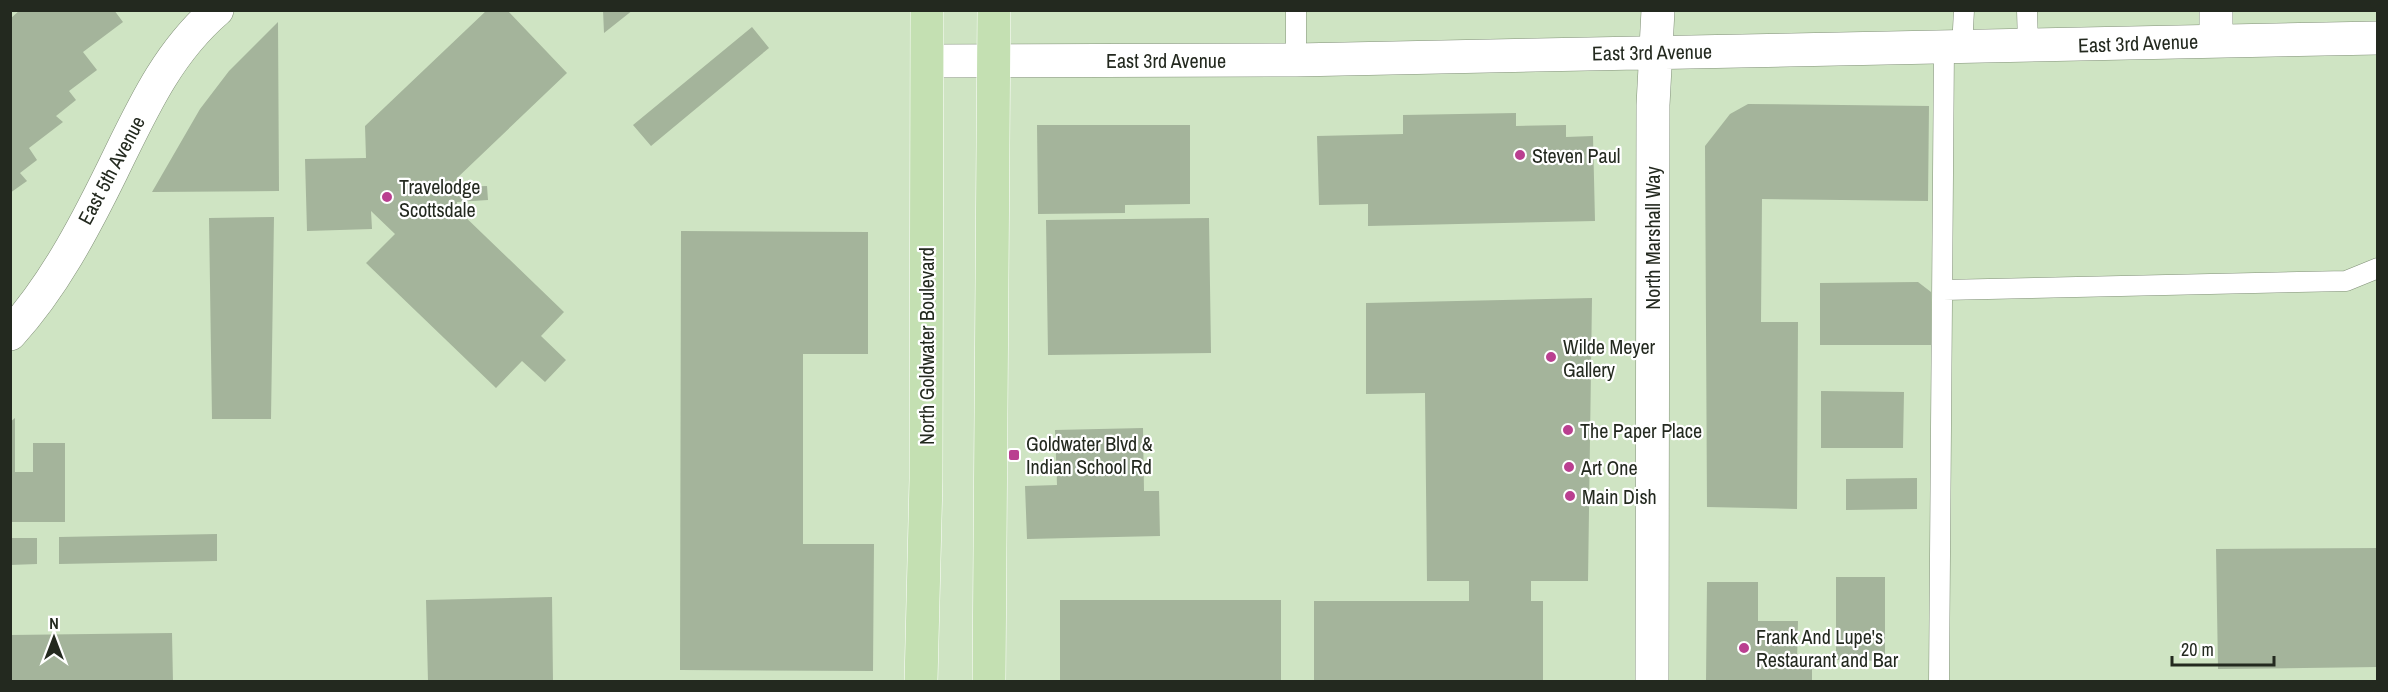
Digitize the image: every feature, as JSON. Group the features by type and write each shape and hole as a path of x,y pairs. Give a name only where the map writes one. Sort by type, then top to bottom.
{"main road":[{"name":"North Goldwater Boulevard","path":"921,681 926,480 927,10"},
{"path":"989,681 994,10"}],"street":[{"name":"East 5th Avenue","path":"10,334 36,306 58,271 99,198 170,60 217,10"},
{"name":"North Marshall Way","path":"1652,681 1652,231 1658,10"},
{"name":"East 3rd Avenue","path":"927,61 1296,60 1953,48 2028,45 2216,25 2378,38"}],"lane":[{"path":"1296,10 1296,60"},
{"path":"1939,681 1943,290 1953,48 1964,10"},
{"path":"2027,10 2028,45"},
{"path":"1943,290 2346,281 2378,268"}],"shaded area":[{"path":"11,11 2377,11 2377,681 11,681"}],"building":[{"path":"20,10 114,10 123,22 83,52 97,70 69,91 76,100 56,116 63,122 29,148 37,160 20,173 27,181 10,193 10,19"},
{"path":"487,10 507,10 567,73 456,179 456,187 487,186 488,200 457,202 458,210 564,312 541,336 566,360 545,382 522,361 496,388 366,263 395,234 371,211 372,229 307,231 305,159 366,158 365,126"},
{"path":"603,10 633,10 604,33"},
{"path":"278,22 279,191 152,192 200,109 229,71"},
{"path":"752,27 769,48 651,146 633,125"},
{"path":"1748,104 1929,106 1928,201 1762,199 1761,322 1798,322 1797,509 1707,507 1705,146 1730,114"},
{"path":"1516,113 1516,126 1566,125 1566,137 1593,136 1595,221 1368,226 1368,204 1319,205 1317,136 1403,134 1403,115"},
{"path":"1037,125 1190,125 1190,204 1125,205 1125,213 1038,214"},
{"path":"274,217 271,419 212,419 209,218"},
{"path":"1209,218 1211,353 1048,355 1046,220"},
{"path":"681,231 868,232 868,354 803,354 803,544 874,544 873,671 680,670"},
{"path":"1918,282 1931,292 1931,345 1820,345 1820,283"},
{"path":"1592,298 1588,581 1531,581 1531,601 1543,601 1543,682 1314,682 1314,601 1469,601 1469,581 1427,581 1425,393 1366,394 1366,303"},
{"path":"1821,391 1904,392 1903,448 1821,448"},
{"path":"15,418 15,472 33,472 33,443 65,443 65,522 10,522 10,422"},
{"path":"1143,428 1144,491 1159,491 1160,536 1027,539 1025,486 1057,485 1055,430"},
{"path":"1917,478 1917,509 1846,510 1846,479"},
{"path":"217,534 217,561 59,564 59,537"},
{"path":"10,538 37,538 37,564 10,565"},
{"path":"2378,548 2378,667 2218,669 2216,549"},
{"path":"1836,577 1885,577 1885,661 1836,660"},
{"path":"1707,582 1758,582 1758,621 1798,621 1797,662 1812,662 1812,682 1706,682"},
{"path":"552,597 553,682 428,682 426,600"},
{"path":"1060,600 1281,600 1281,682 1060,682"},
{"path":"172,633 173,682 10,682 10,635"}],"place":[{"name":"Steven Paul","path":"1520,155"},
{"name":"Travelodge Scottsdale","path":"387,197"},
{"name":"Wilde Meyer Gallery","path":"1551,357"},
{"name":"The Paper Place","path":"1568,430"},
{"name":"Goldwater Blvd & Indian School Rd","path":"1014,455"},
{"name":"Art One","path":"1569,467"},
{"name":"Main Dish","path":"1570,496"},
{"name":"Frank And Lupe's Restaurant and Bar","path":"1744,648"}]}
